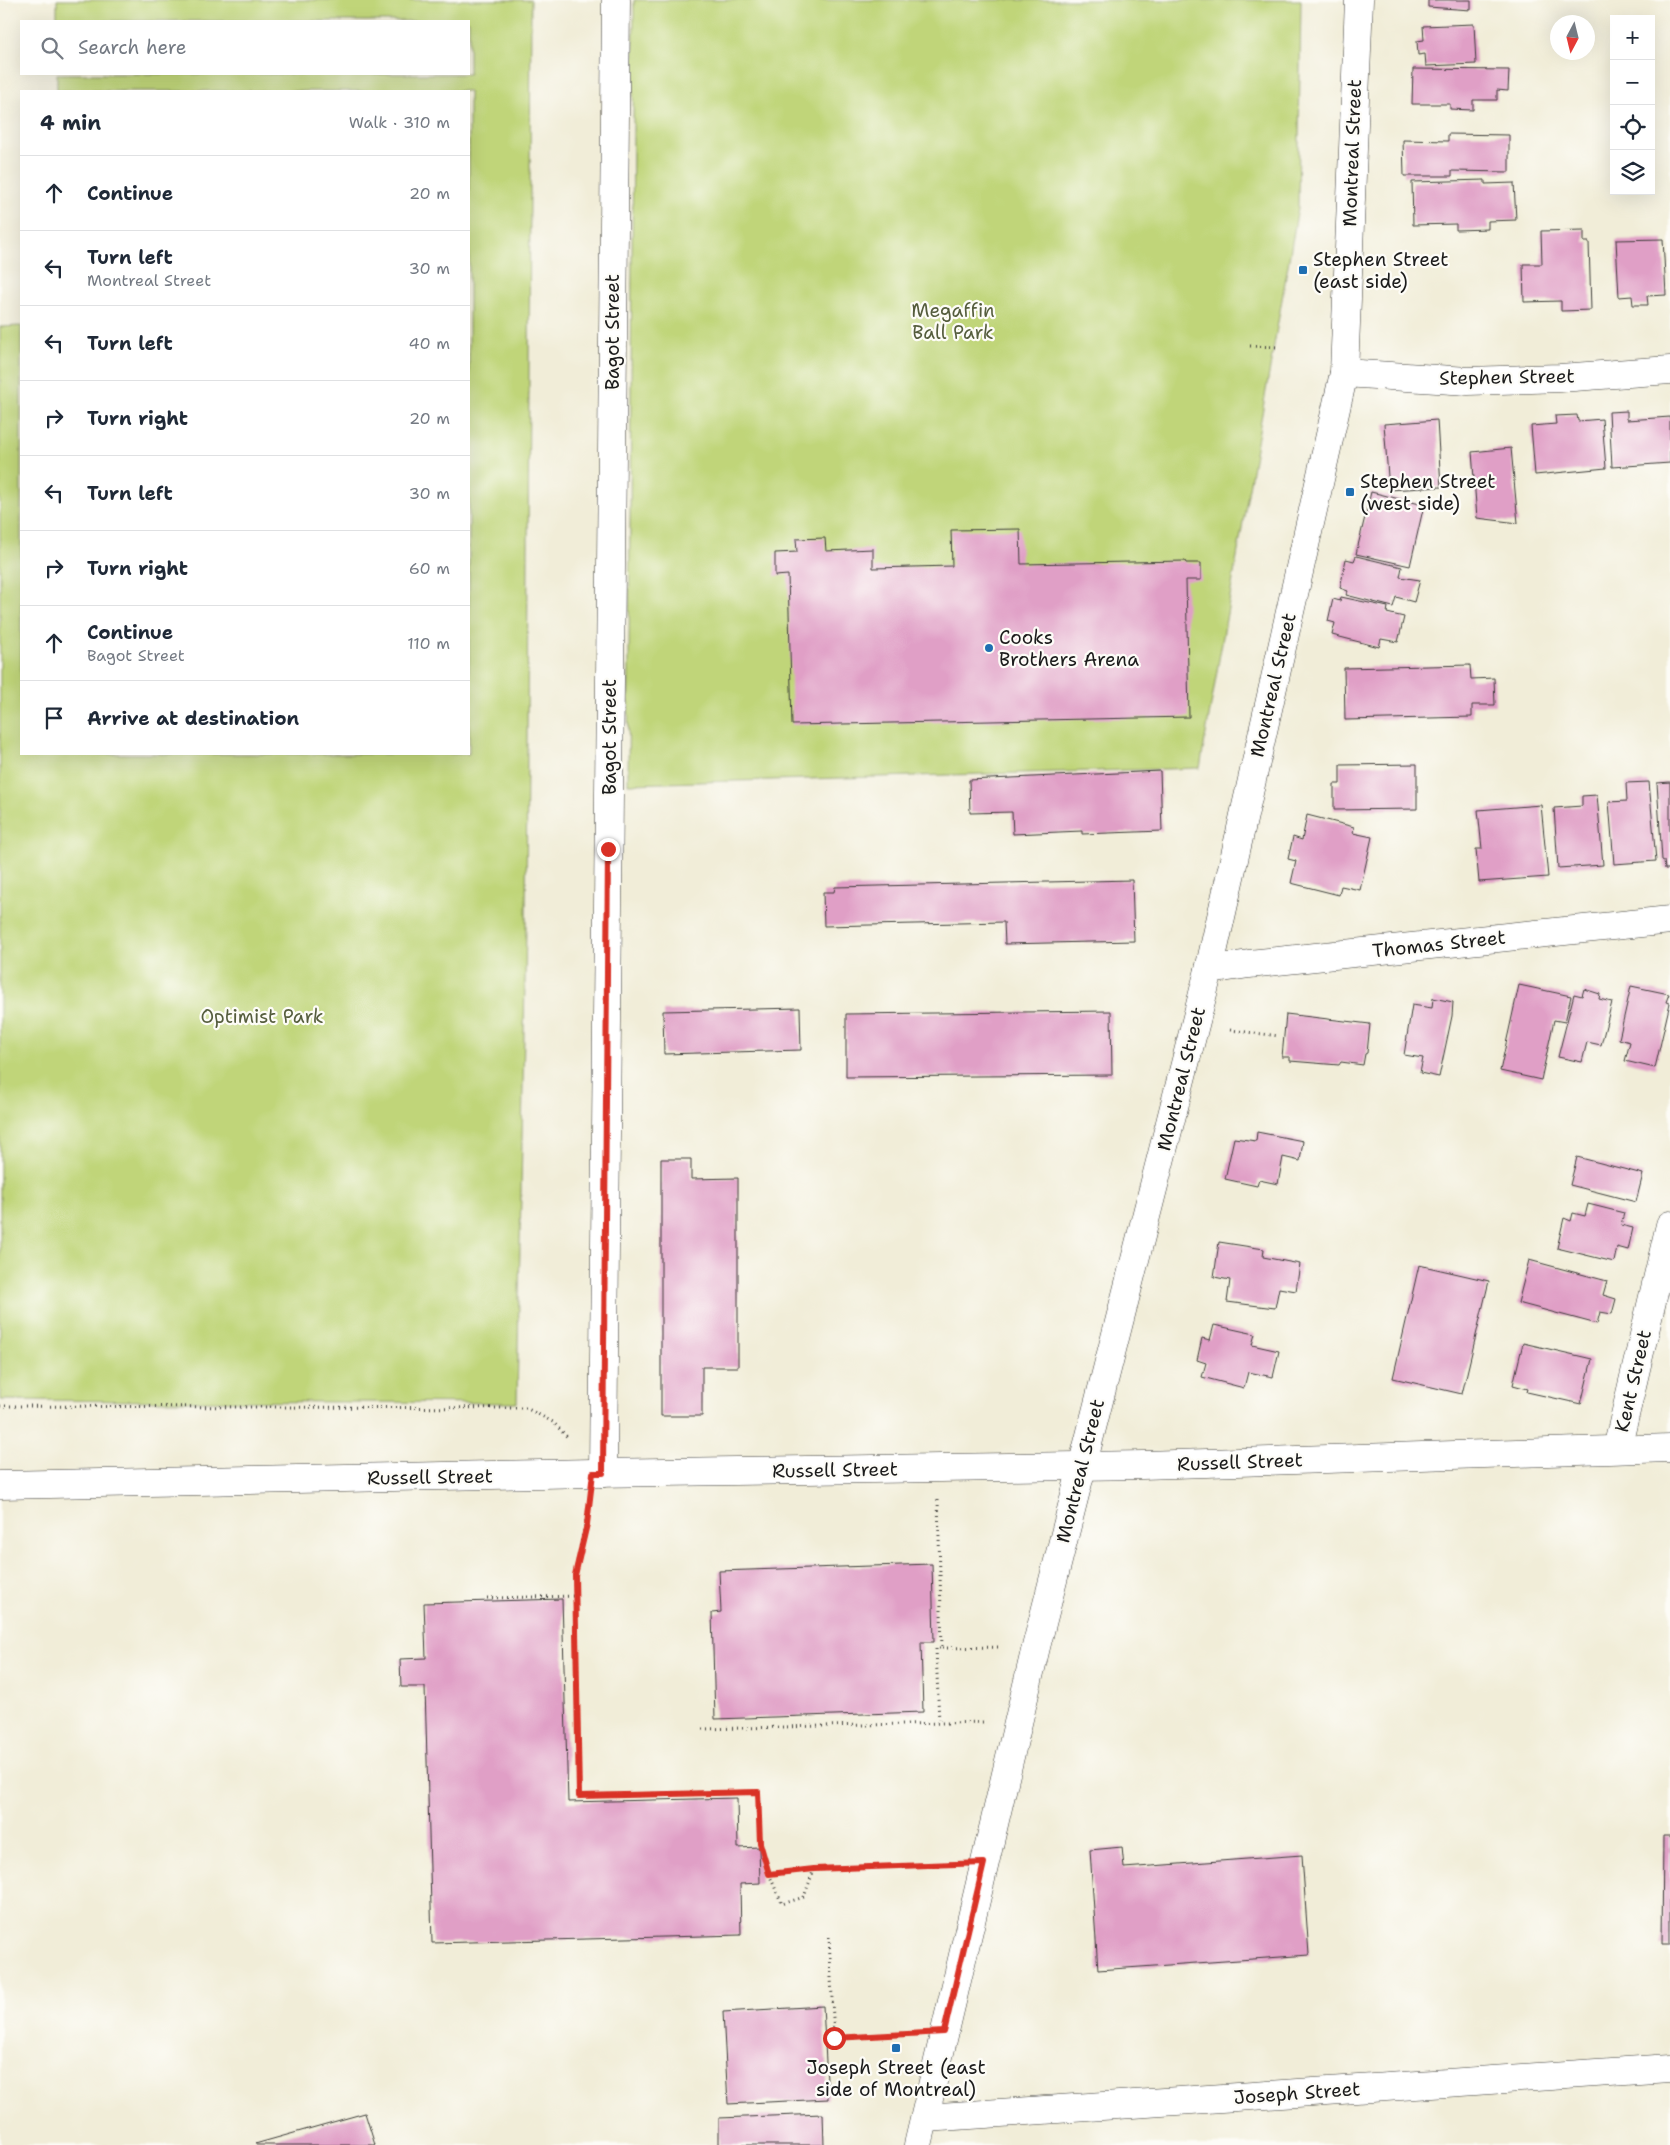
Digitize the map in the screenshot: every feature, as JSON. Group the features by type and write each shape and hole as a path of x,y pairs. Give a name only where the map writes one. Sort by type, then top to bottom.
{"street":[{"name":"Bagot Street","path":"598,1473 616,0"},
{"name":"Montreal Street","path":"918,2145 1018,1721 1081,1465 1209,970 1344,373 1359,0"},
{"name":"Stephen Street","path":"1344,373 1468,381 1560,378 1670,370"},
{"name":"Thomas Street","path":"1209,970 1249,964 1670,920"},
{"name":"Kent Street","path":"1617,1449 1670,1225"},
{"name":"Russell Street","path":"0,1485 598,1473 1081,1465 1143,1466 1670,1448"},
{"name":"Joseph Street","path":"924,2118 1670,2068"}],"path":[{"path":"1250,346 1278,347"},
{"path":"1230,1030 1279,1036"},
{"path":"0,1406 526,1408 553,1422 598,1473 575,1575 579,1796 758,1792 760,1843 769,1874 782,1904 804,1897 814,1869"},
{"path":"937,1468 942,1648"},
{"path":"487,1598 575,1596"},
{"path":"939,1723 936,1648 1036,1647"},
{"path":"702,1729 1018,1721"},
{"path":"769,1874 814,1869 984,1863"},
{"path":"829,1938 834,2038 944,2032"}],"green space":[{"name":"Optimist Park","path":"57,0 531,0 526,927 517,1403 0,1400 0,327 20,326 20,755 470,755 470,90 57,90 57,75 470,75 470,20 57,20"},
{"name":"Megaffin Ball Park","path":"634,0 1301,0 1298,208 1200,768 628,784"}],"building":[{"path":"1428,0 1471,0 1471,10 1428,7"},
{"path":"1474,24 1476,64 1426,66 1425,54 1418,55 1417,41 1424,40 1423,26"},
{"path":"1413,69 1509,70 1508,91 1497,90 1497,100 1473,100 1473,110 1450,109 1450,104 1412,104"},
{"path":"1448,134 1509,135 1509,172 1452,171 1452,176 1404,176 1403,140 1448,141"},
{"path":"1485,180 1485,184 1514,183 1516,220 1488,221 1488,229 1456,230 1456,224 1413,225 1412,182"},
{"path":"1584,230 1584,242 1589,242 1591,310 1561,311 1561,301 1524,302 1523,264 1542,264 1541,231"},
{"path":"1663,239 1666,295 1647,296 1648,305 1633,305 1632,296 1619,297 1616,240"},
{"path":"1627,411 1627,420 1670,417 1670,463 1612,467 1609,412"},
{"path":"1577,415 1578,421 1602,419 1606,468 1535,475 1531,426 1556,424 1555,416"},
{"path":"1437,420 1441,487 1389,490 1384,424"},
{"path":"1511,448 1518,523 1477,518 1472,452"},
{"path":"1371,492 1424,505 1410,566 1356,554"},
{"name":"Cooks Brothers Arena","path":"1020,529 1021,564 1185,561 1186,563 1201,563 1201,580 1186,580 1189,717 792,725 788,575 775,576 775,553 797,552 796,539 825,538 826,551 873,549 873,568 952,566 951,530"},
{"path":"1356,556 1402,567 1400,577 1420,580 1414,602 1396,597 1393,607 1346,595 1348,591 1340,588 1346,559 1354,561"},
{"path":"1341,597 1388,607 1387,613 1404,617 1398,642 1381,639 1379,647 1332,635 1335,623 1328,621 1333,599 1340,601"},
{"path":"1470,665 1471,679 1494,678 1495,705 1472,705 1472,717 1345,720 1344,668"},
{"path":"1417,764 1417,809 1334,810 1334,784 1340,784 1340,765"},
{"path":"1160,771 1162,831 1082,834 1082,831 1013,834 1012,812 970,813 969,780"},
{"path":"1649,782 1656,861 1614,864 1609,802 1627,801 1626,783"},
{"path":"1670,782 1670,869 1665,869 1664,861 1662,860 1657,783"},
{"path":"1597,795 1603,865 1558,868 1554,808 1582,806 1582,796"},
{"path":"1541,805 1548,877 1479,882 1476,849 1482,849 1478,810"},
{"path":"1307,815 1354,827 1353,833 1372,837 1360,890 1341,886 1339,895 1291,883 1296,861 1288,859 1293,837 1302,840"},
{"path":"1132,880 1134,941 1005,944 1004,922 824,926 823,892 834,892 835,887"},
{"path":"1519,985 1571,996 1565,1022 1554,1020 1541,1080 1500,1071"},
{"path":"1631,986 1669,994 1666,1002 1670,1003 1655,1068 1625,1061 1630,1042 1619,1039"},
{"path":"1584,989 1600,994 1599,999 1612,1002 1601,1045 1587,1042 1582,1062 1558,1057 1574,994 1582,996"},
{"path":"1433,998 1453,1002 1452,1016 1439,1077 1420,1073 1423,1058 1404,1055 1412,1005 1432,1008"},
{"path":"800,1008 801,1050 664,1054 663,1011"},
{"path":"1111,1011 1112,1075 846,1077 846,1014"},
{"path":"1286,1014 1370,1024 1367,1053 1365,1054 1363,1065 1341,1062 1339,1065 1290,1061 1290,1057 1282,1057"},
{"path":"1257,1132 1303,1141 1300,1161 1283,1157 1278,1184 1259,1180 1257,1186 1225,1179 1234,1138 1256,1141"},
{"path":"1577,1157 1643,1174 1636,1202 1570,1185"},
{"path":"661,1159 691,1159 691,1179 738,1178 738,1367 702,1367 702,1416 661,1416"},
{"path":"1588,1204 1624,1213 1621,1225 1633,1228 1628,1250 1617,1247 1614,1262 1557,1248 1564,1218 1571,1221 1573,1213 1585,1216"},
{"path":"1219,1242 1264,1249 1263,1257 1300,1264 1296,1291 1279,1288 1275,1308 1227,1302 1230,1280 1214,1277"},
{"path":"1529,1260 1607,1281 1603,1295 1616,1299 1612,1314 1600,1312 1597,1324 1518,1303"},
{"path":"1419,1265 1489,1281 1462,1394 1393,1378"},
{"path":"1214,1325 1255,1334 1252,1345 1279,1351 1273,1377 1248,1372 1244,1388 1202,1377 1206,1363 1197,1360 1202,1338 1210,1340"},
{"path":"1523,1343 1592,1359 1581,1404 1527,1392 1528,1389 1513,1385"},
{"path":"932,1564 934,1642 921,1642 923,1712 715,1719 712,1613 721,1612 719,1571"},
{"path":"562,1599 568,1802 737,1798 738,1848 759,1847 760,1883 740,1884 741,1935 432,1943 425,1687 401,1687 400,1659 426,1658 424,1603"},
{"path":"1663,1836 1670,1836 1670,1945 1662,1945"},
{"path":"1122,1847 1124,1868 1302,1855 1309,1955 1098,1970 1090,1850"},
{"path":"823,2006 828,2099 728,2104 723,2012"},
{"path":"365,2113 375,2145 255,2144"},
{"path":"823,2114 824,2145 719,2145 719,2118"}],"place":[{"name":"Stephen Street (east side)","path":"1303,270"},
{"name":"Stephen Street (west side)","path":"1350,492"},
{"name":"Cooks Brothers Arena","path":"989,648"},
{"name":"Joseph Street (east side of Montreal)","path":"896,2048"}],"route":[{"path":"608,849 603,1473 593,1473 587,1524 575,1575 579,1796 758,1792 760,1843 769,1874 814,1869 984,1863 944,2032 834,2038"}]}
